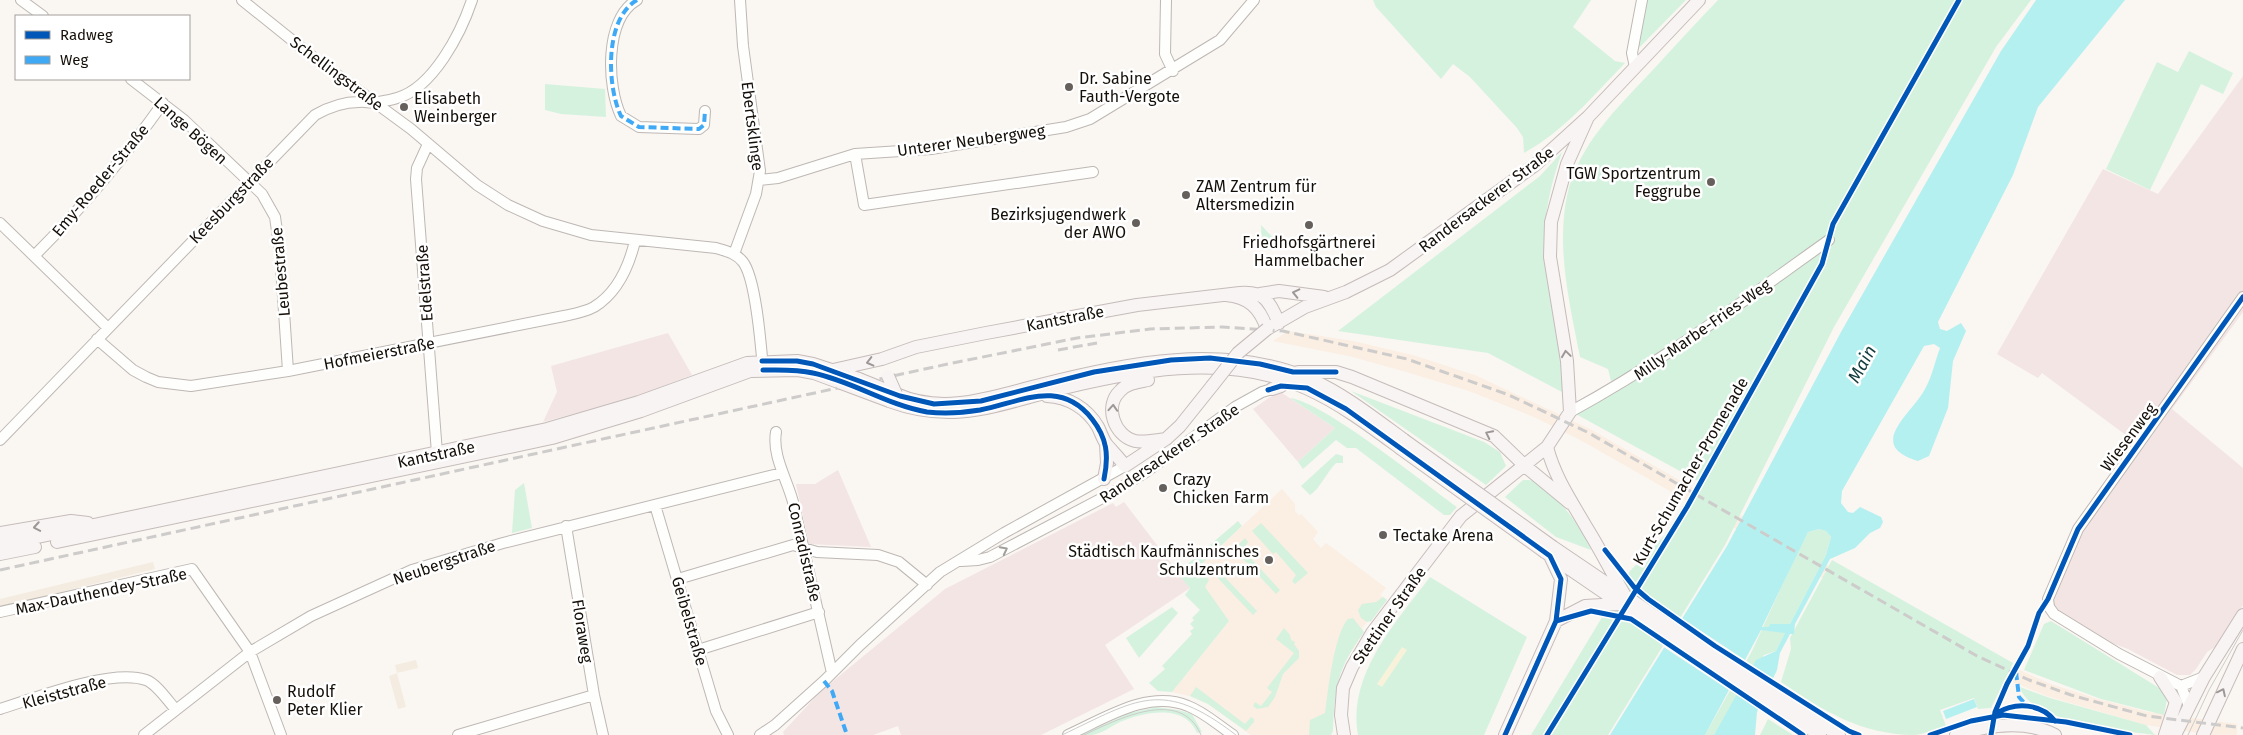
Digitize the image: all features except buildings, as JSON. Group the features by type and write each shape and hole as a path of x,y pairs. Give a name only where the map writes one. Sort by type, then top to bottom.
{"main road":[{"name":"Randersackerer Straße","path":"1126,466 1166,439 1238,353 1267,329 1304,307 1337,295 1390,270 1535,165 1588,117 1699,0"},
{"path":"1570,407 1568,361 1550,257 1551,222 1568,164 1588,117"},
{"name":"Kantstraße","path":"0,545 437,453 592,417 747,363 763,366 797,361 833,370 882,359 905,350 1137,305 1250,292 1260,294 1279,291 1318,297 1337,295"},
{"path":"1260,294 1272,309 1279,323"},
{"name":"Kantstraße","path":"1226,295 1246,299 1255,305 1262,313 1267,329"},
{"path":"895,397 888,376 894,360 905,350"},
{"path":"0,554 552,438 642,411 763,366 814,373 841,383 895,397 934,404 981,401 1094,372 1171,360 1210,358 1260,364 1293,372 1328,388 1550,556 1839,735"},
{"path":"833,370 859,379 895,397 907,408 954,414 981,410 1109,378 1167,370 1203,368 1247,371 1289,381 1307,388 1346,409 1402,444 1623,600 1820,735"},
{"path":"1293,372 1336,372 1352,377 1494,436 1525,466 1570,503"},
{"path":"1166,439 1140,442 1124,436 1113,420 1114,400 1127,385 1140,381 1185,377 1249,379 1277,387 1307,388"},
{"path":"1036,395 1060,396 1079,407 1098,427 1106,444 1126,466"},
{"name":"Stettiner Straße","path":"1344,735 1342,715 1343,688 1352,667 1372,633 1461,516 1525,466 1547,446 1570,407"},
{"path":"1104,479 1107,463 1106,444"},
{"path":"1547,446 1553,468 1570,503 1588,530 1623,600"},
{"path":"0,533 70,521 103,524"},
{"path":"1504,735 1556,621 1561,579 1550,556"},
{"path":"1556,621 1585,606 1623,600"},
{"path":"2167,735 2177,732 2204,677 2243,614"},
{"path":"2204,734 2243,649"},
{"path":"2160,677 2176,702 2167,735"},
{"path":"1956,735 1986,727 2012,725 2035,728 2056,735"}],"street":[{"path":"21,0 42,15"},
{"name":"Schellingstraße","path":"242,0 313,57 376,103 477,185 525,214 591,235 716,248 734,254"},
{"name":"Keesburgstraße","path":"0,440 315,114 333,105 376,103 397,98 405,94 435,70 465,21 472,0"},
{"path":"637,0 632,3 620,20 613,37 610,84 621,116 638,127 699,129 704,124 705,111"},
{"name":"Ebertsklinge","path":"734,254 759,180 759,163 745,63 740,0"},
{"path":"1166,0 1165,54 1173,71"},
{"name":"Unterer Neubergweg","path":"759,180 768,181 855,154 931,149 1066,127 1090,119 1173,71 1220,40 1254,0"},
{"path":"1635,67 1632,53 1642,0"},
{"name":"Lange Bögen","path":"132,80 163,103 249,183"},
{"name":"Emy-Roeder-Straße","path":"34,256 75,214 127,153 163,103"},
{"name":"Edelstraße","path":"428,144 417,168 416,178 437,453"},
{"path":"855,154 864,205 1093,172"},
{"name":"Leubestraße","path":"249,183 266,199 275,217 280,252 288,371"},
{"path":"0,223 108,328"},
{"name":"Milly-Marbe-Fries-Weg","path":"1570,407 1627,381 1696,337 1829,240"},
{"name":"Hofmeierstraße","path":"97,339 133,370 158,382 191,386 288,371 564,316 593,307 618,283 626,268 635,241"},
{"path":"734,254 743,262 750,278 763,366"},
{"name":"Wiesenweg","path":"2181,686 2160,677 2054,614 2049,607 2048,599 2078,529 2243,297"},
{"name":"Randersackerer Straße","path":"957,561 978,560 990,557 1096,502 1146,472 1235,408 1262,392 1277,387"},
{"name":"Conradistraße","path":"776,432 775,438 782,473 789,484 832,673"},
{"name":"Randersackerer Straße","path":"760,735 775,725 860,645 957,561 1126,466"},
{"name":"Neubergstraße","path":"144,735 250,652 311,616 412,570 566,526 782,473"},
{"name":"Geibelstraße","path":"655,505 716,711 728,735"},
{"name":"Floraweg","path":"566,526 602,735"},
{"path":"678,579 793,545 817,552 878,556 899,562 927,585"},
{"name":"Max-Dauthendey-Straße","path":"0,612 192,569 250,652"},
{"path":"698,650 819,612"},
{"path":"250,652 281,735"},
{"name":"Kleiststraße","path":"0,709 91,682 132,677 148,681 176,710"},
{"path":"2189,707 2181,686 2204,677"},
{"path":"458,735 594,695"},
{"path":"1068,735 1124,710 1150,701 1161,700 1189,706 1233,735"}],"shaded area":[{"path":"2243,76 2243,312 2172,409 2243,468 2243,605 2218,645 2207,652 2196,669 2190,675 2177,675 2128,649 2097,638 2057,611 2051,600 2081,530 2142,447 2042,373 2038,378 1997,354 2103,169 2158,194"},
{"path":"1288,331 1353,341 1416,356 1477,376 1590,429 1996,660 2051,684 2098,699 2148,712 2237,724 2237,735 2212,735 2146,725 2047,696 1991,673 1584,442 1534,417 1469,391 1403,371 1349,356 1273,341"},
{"path":"668,333 692,375 630,399 543,422 557,392 551,366"},
{"path":"1282,393 1335,428 1298,462 1253,409 1270,397"},
{"path":"838,470 871,547 809,544 796,484 815,484"},
{"path":"1282,489 1295,504 1295,511 1299,516 1301,514 1318,532 1313,539 1321,548 1326,543 1386,588 1380,595 1387,600 1371,621 1367,622 1362,628 1364,632 1342,666 1335,692 1331,735 1251,735 1208,704 1190,696 1172,692 1229,621 1192,573"},
{"path":"1124,502 1190,588 1105,645 1134,689 1041,735 901,735 898,726 873,735 784,735 783,732 821,691 945,589 1113,503 1116,507"},
{"path":"153,562 155,569 0,607 0,599"},
{"path":"416,660 418,668 397,673 395,665"},
{"path":"397,673 406,707 398,709 389,676"}],"green space":[{"path":"1373,0 1591,0 1573,27 1615,61 1625,63 1566,123 1524,153 1523,137 1517,128 1470,77 1453,64 1441,79 1376,7"},
{"path":"1646,0 1686,0 1635,52"},
{"path":"1718,0 2031,0 1996,47 1834,327 1725,545 1608,735 1531,735 1630,571 1665,535 1698,481 1574,413 1629,384 1697,339 1638,371 1611,381 1608,369 1580,357 1566,277 1563,236 1567,196 1572,178 1589,144 1625,99"},
{"path":"2189,51 2233,73 2223,94 2201,84 2150,190 2106,169 2157,62 2178,72"},
{"path":"545,84 605,89 606,117 561,114 545,110"},
{"path":"1562,152 1547,208 1544,250 1564,393 1488,353 1338,331 1540,176"},
{"path":"1261,225 1282,247 1282,248 1262,250"},
{"path":"1351,391 1484,442 1500,452 1506,466 1486,485"},
{"path":"1290,398 1306,403 1326,413 1349,428 1457,507 1450,515 1444,515 1356,448 1347,448 1336,440 1303,469 1298,462 1335,428"},
{"path":"1336,454 1343,456 1343,463 1336,463 1317,489 1310,495 1301,486"},
{"path":"1523,480 1538,482 1561,503 1583,533 1591,550 1556,537 1505,497"},
{"path":"524,483 532,528 512,533 515,490"},
{"path":"1238,521 1242,526 1192,573 1198,579 1203,574 1209,580 1205,587 1229,621 1172,692 1158,691 1149,683 1165,669 1162,666 1192,634 1190,631 1194,628 1190,624 1194,620 1192,618 1200,610 1185,595 1190,588 1177,573"},
{"path":"1261,523 1308,573 1295,584 1292,581 1296,575 1276,552 1273,554 1252,531"},
{"path":"1819,529 1826,531 1831,537 1826,555 1776,651 1764,655 1714,735 1705,735 1752,651 1801,544 1808,532"},
{"path":"1245,538 1248,542 1243,550 1280,590 1276,594 1234,549"},
{"path":"1832,560 2013,663 1991,708 1978,709 1974,698 1940,710 1946,726 1916,735 1896,734 1860,726 1828,712 1781,682 1791,649 1790,638"},
{"path":"1215,567 1257,611 1253,615 1214,574 1211,576 1208,573"},
{"path":"1430,577 1527,637 1484,735 1358,735 1357,713 1360,691 1367,671 1389,631"},
{"path":"1383,597 1387,600 1371,621 1367,622 1361,618 1358,610 1362,604 1376,602"},
{"path":"1172,607 1178,613 1139,658 1126,638"},
{"path":"1353,618 1364,632 1348,657 1339,678 1333,731 1331,735 1309,735 1310,720 1325,713 1335,650 1343,626 1348,619"},
{"path":"2051,621 2164,691 2167,699 2164,715 2101,699 2024,670 2044,624"},
{"path":"1284,628 1290,635 1291,640 1295,642 1294,644 1299,651 1299,658 1283,674 1275,697 1268,707 1257,709 1253,706 1255,702 1261,706 1272,692 1267,688 1294,653 1276,639"},
{"path":"1196,687 1245,724 1251,717 1254,719 1254,722 1246,731 1208,704 1190,696"},
{"path":"2020,687 2050,698 2146,725 2155,735 2122,731 2058,717 2041,709 2027,699"},
{"path":"1156,707 1192,714 1202,732 1197,733 1183,717 1163,712 1129,718 1103,732 1092,735 1080,735 1130,713"},
{"path":"1768,719 1793,735 1760,735"}],"sand":[{"path":"1402,647 1407,650 1382,687 1377,684"}],"water":[{"name":"Main","path":"2036,0 2125,0 2038,107 2013,175 1938,322 1940,329 1947,331 1961,323 1966,331 1953,361 1948,408 1929,456 1918,461 1903,454 1895,447 1893,438 1896,429 1919,399 1932,374 1940,348 1934,344 1924,346 1842,491 1841,503 1848,512 1853,513 1860,507 1881,517 1883,522 1880,528 1870,533 1855,548 1830,559 1795,624 1794,634 1790,634 1780,653 1777,670 1757,712 1755,735 1714,735 1756,660 1776,651 1785,633 1761,630 1705,735 1610,735 1727,546 1841,332 2001,51","holes":["1819,529 1826,531 1831,537 1826,555 1790,624 1770,624 1769,627 1762,627 1808,532"]},
{"path":"1974,699 1977,707 1946,719 1943,711"}],"pier":[{"path":"1680,617 1748,662 1732,692 1662,646"},
{"path":"1751,664 1775,680 1760,710 1735,693"}],"tram line":[{"path":"2188,735 2209,690 2243,630"},
{"path":"1062,735 1131,704 1150,700 1168,700 1188,706 1210,717 1236,735"},
{"path":"1084,735 1130,715 1164,710 1179,712 1192,720 1201,735"}],"railway":[{"path":"0,570 948,364 1077,338 1150,329 1222,327 1283,331 1407,359 1509,395 1589,433 1977,656 2029,680 2071,695 2147,716 2243,728"},
{"path":"1058,350 1097,343"}],"marked path":[{"path":"637,0 626,9 619,22 611,54 613,88 621,116 639,127 699,129 704,125 705,111"},
{"path":"2016,672 2019,697 2026,705"},
{"path":"824,681 832,691 847,735"}],"cycle path":[{"name":"Kurt-Schumacher-Promenade","path":"1547,735 1687,507 1822,264 1833,224 1959,0"},
{"path":"1991,735 1995,712 2007,684 2028,646 2039,613 2048,599 2078,529 2243,297"},
{"path":"762,361 797,361 813,364 900,396 934,404 981,401 1094,372 1171,360 1210,358 1260,364 1293,372 1336,372"},
{"path":"763,370 813,373 842,381 912,409 927,412 973,411 1039,396 1067,399 1080,407 1092,419 1101,433 1106,447 1104,479"},
{"path":"1268,390 1281,386 1307,388 1346,409 1550,556 1561,579 1556,621 1505,735"},
{"path":"1605,550 1634,587 1648,599 1715,646 1849,731 1859,735"},
{"path":"1556,621 1591,611 1631,619 1803,735"},
{"path":"1997,713 2012,707 2028,706 2043,711 2055,721"},
{"path":"1930,735 1971,721 2003,715 2066,722 2130,735"}],"place":[{"name":"Dr. Sabine Fauth-Vergote","path":"1069,87"},
{"name":"Elisabeth Weinberger","path":"404,107"},
{"name":"TGW Sportzentrum Feggrube","path":"1711,182"},
{"name":"ZAM Zentrum für Altersmedizin","path":"1186,195"},
{"name":"Bezirksjugendwerk der AWO","path":"1136,223"},
{"name":"Friedhofsgärtnerei Hammelbacher","path":"1309,225"},
{"name":"Crazy Chicken Farm","path":"1163,488"},
{"name":"Tectake Arena","path":"1383,535"},
{"name":"Städtisch Kaufmännisches Schulzentrum","path":"1269,560"},
{"name":"Rudolf Peter Klier","path":"277,700"}]}
